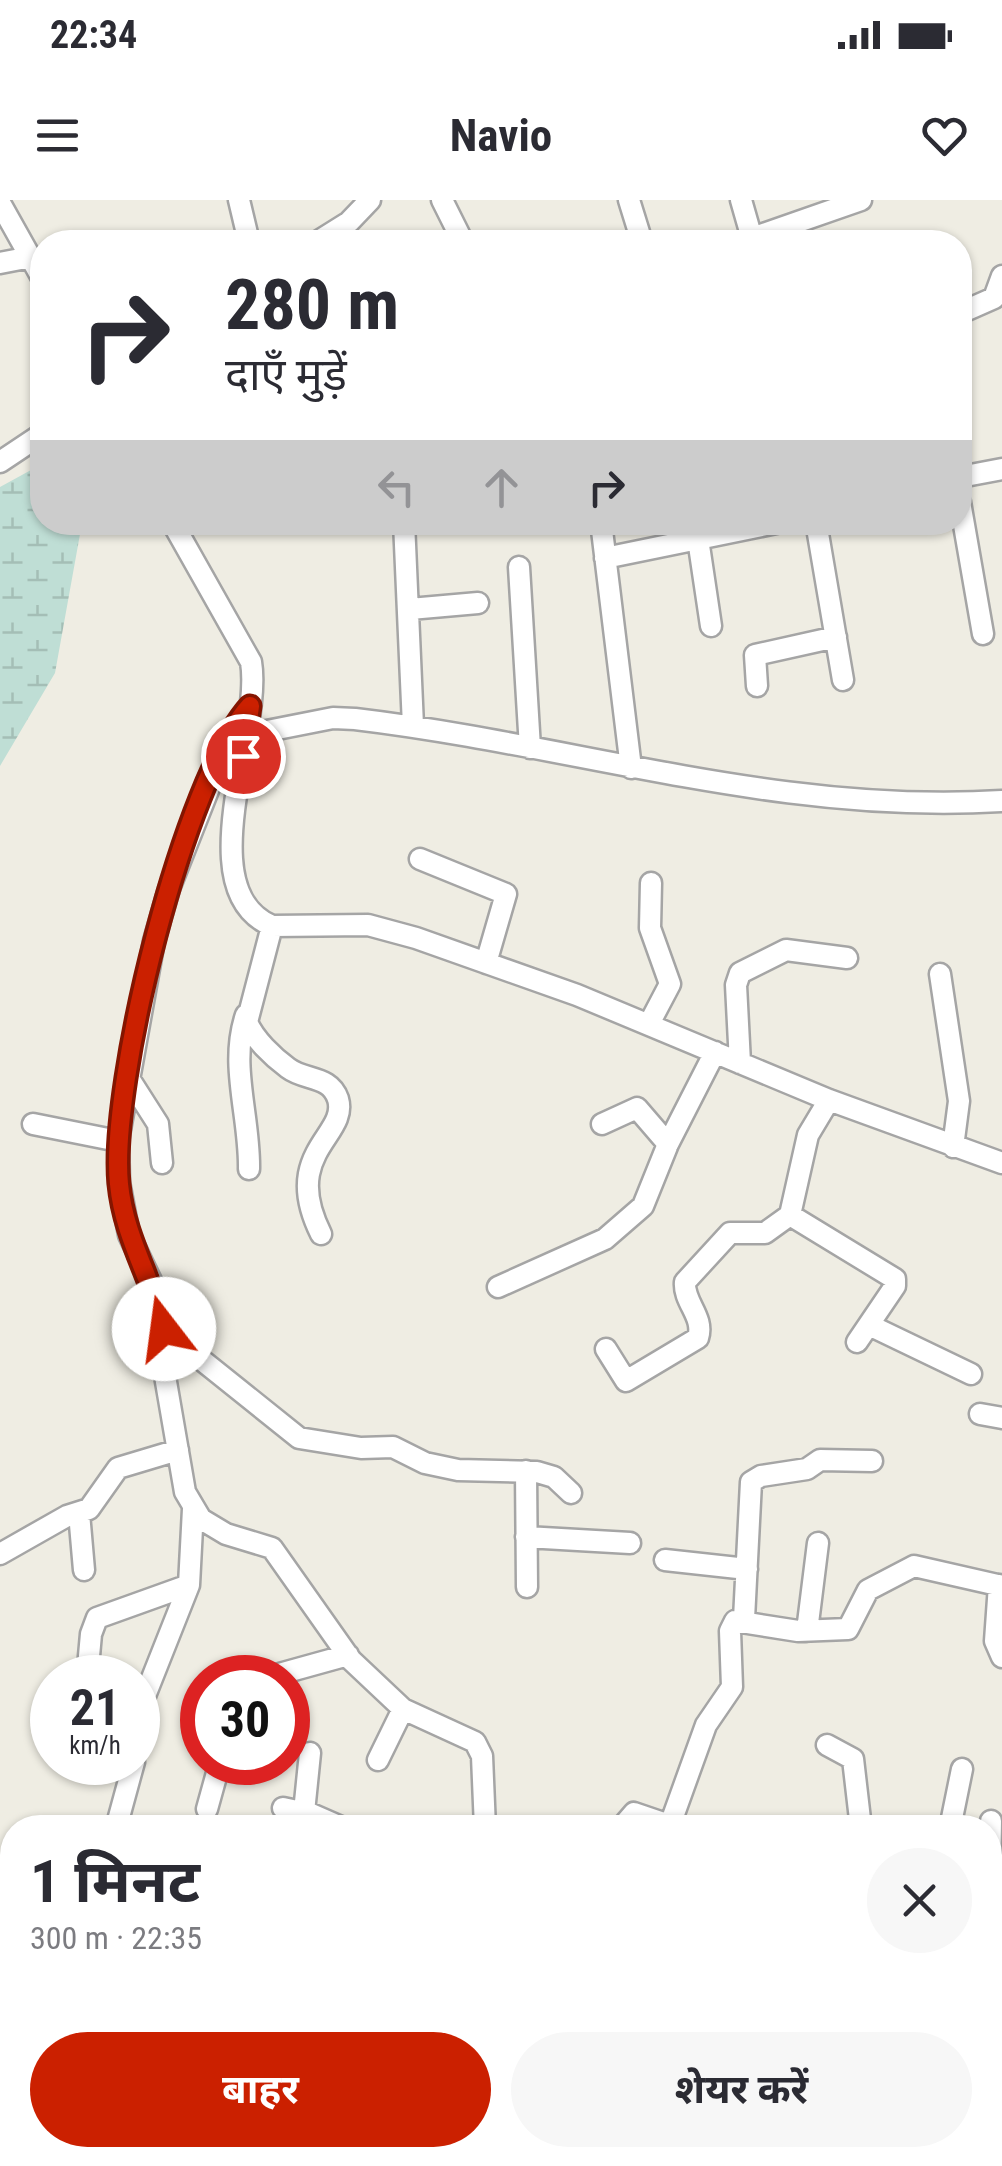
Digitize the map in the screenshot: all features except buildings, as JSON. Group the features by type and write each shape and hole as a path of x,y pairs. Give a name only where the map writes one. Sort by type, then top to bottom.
{"street":[{"path":"239,200 246,230"},
{"path":"336,230 350,222 370,200"},
{"path":"442,200 457,230"},
{"path":"629,200 638,230"},
{"path":"741,200 750,230"},
{"path":"780,230 861,200"},
{"path":"0,203 30,255"},
{"path":"0,263 30,257"},
{"path":"972,308 998,298 1002,276"},
{"path":"0,462 30,442"},
{"path":"972,475 1002,469"},
{"path":"180,535 249,654 253,674 233,831 232,878 244,904 272,926 368,925 486,963 649,1024 829,1100 1002,1163"},
{"path":"405,535 413,726"},
{"path":"602,535 630,768"},
{"path":"605,558 721,535"},
{"path":"818,535 843,680"},
{"path":"966,535 982,634"},
{"path":"698,540 711,626"},
{"path":"520,566 530,748"},
{"path":"410,609 478,603"},
{"path":"757,686 755,656 836,637"},
{"path":"160,1658 189,1585 193,1510 165,1376 164,1329 153,1285 129,1235 118,1182 118,1141 154,941 168,888 224,750 250,706"},
{"path":"247,736 333,718 413,726 630,768 817,798 1002,800"},
{"path":"420,859 506,894 486,963"},
{"path":"649,1024 670,984 650,928 651,883"},
{"path":"250,1169 247,1108 236,1061 272,926"},
{"path":"740,1062 736,985 740,973 786,950 847,958"},
{"path":"940,974 959,1101 953,1147"},
{"path":"246,1015 254,1035 288,1068 326,1082 337,1098 338,1114 315,1150 306,1184 308,1206 322,1234"},
{"path":"498,1287 580,1252 627,1222 650,1192 668,1144 715,1052"},
{"path":"128,1076 158,1124 162,1162"},
{"path":"606,1349 626,1381 693,1343 701,1334 700,1324 684,1292 685,1282 730,1232 764,1233 790,1215 808,1135 829,1100"},
{"path":"602,1124 637,1108 668,1144"},
{"path":"32,1124 118,1141"},
{"path":"790,1215 894,1277 895,1286 863,1334 971,1374"},
{"path":"164,1329 299,1438 360,1448 393,1446 426,1462 458,1470 526,1471 554,1477 571,1493"},
{"path":"980,1414 1002,1418"},
{"path":"0,1554 99,1500 118,1468 178,1450"},
{"path":"744,1620 750,1482 807,1470 820,1460 872,1460"},
{"path":"526,1471 527,1587"},
{"path":"193,1510 226,1534 272,1548 348,1655 402,1709 432,1725 471,1737 479,1747 484,1815"},
{"path":"79,1513 84,1570"},
{"path":"526,1537 630,1543"},
{"path":"806,1631 818,1542"},
{"path":"665,1560 747,1569"},
{"path":"677,1815 706,1725 732,1687 730,1630 735,1621 806,1631 848,1630 868,1590 914,1566 1001,1586 995,1641 1002,1657"},
{"path":"89,1655 90,1634 97,1618 189,1585"},
{"path":"310,1666 348,1655"},
{"path":"378,1760 402,1709"},
{"path":"827,1745 852,1759 859,1815"},
{"path":"953,1815 962,1770"},
{"path":"120,1815 128,1785"},
{"path":"208,1808 214,1785"},
{"path":"300,1785 293,1810 307,1815"}],"green space":[{"path":"30,471 30,535 80,535 55,673 0,766 0,487"}],"route":[{"path":"164,1329 153,1285 129,1235 118,1182 124,1096 168,888 205,792 238,721 250,706 243,756"}]}
